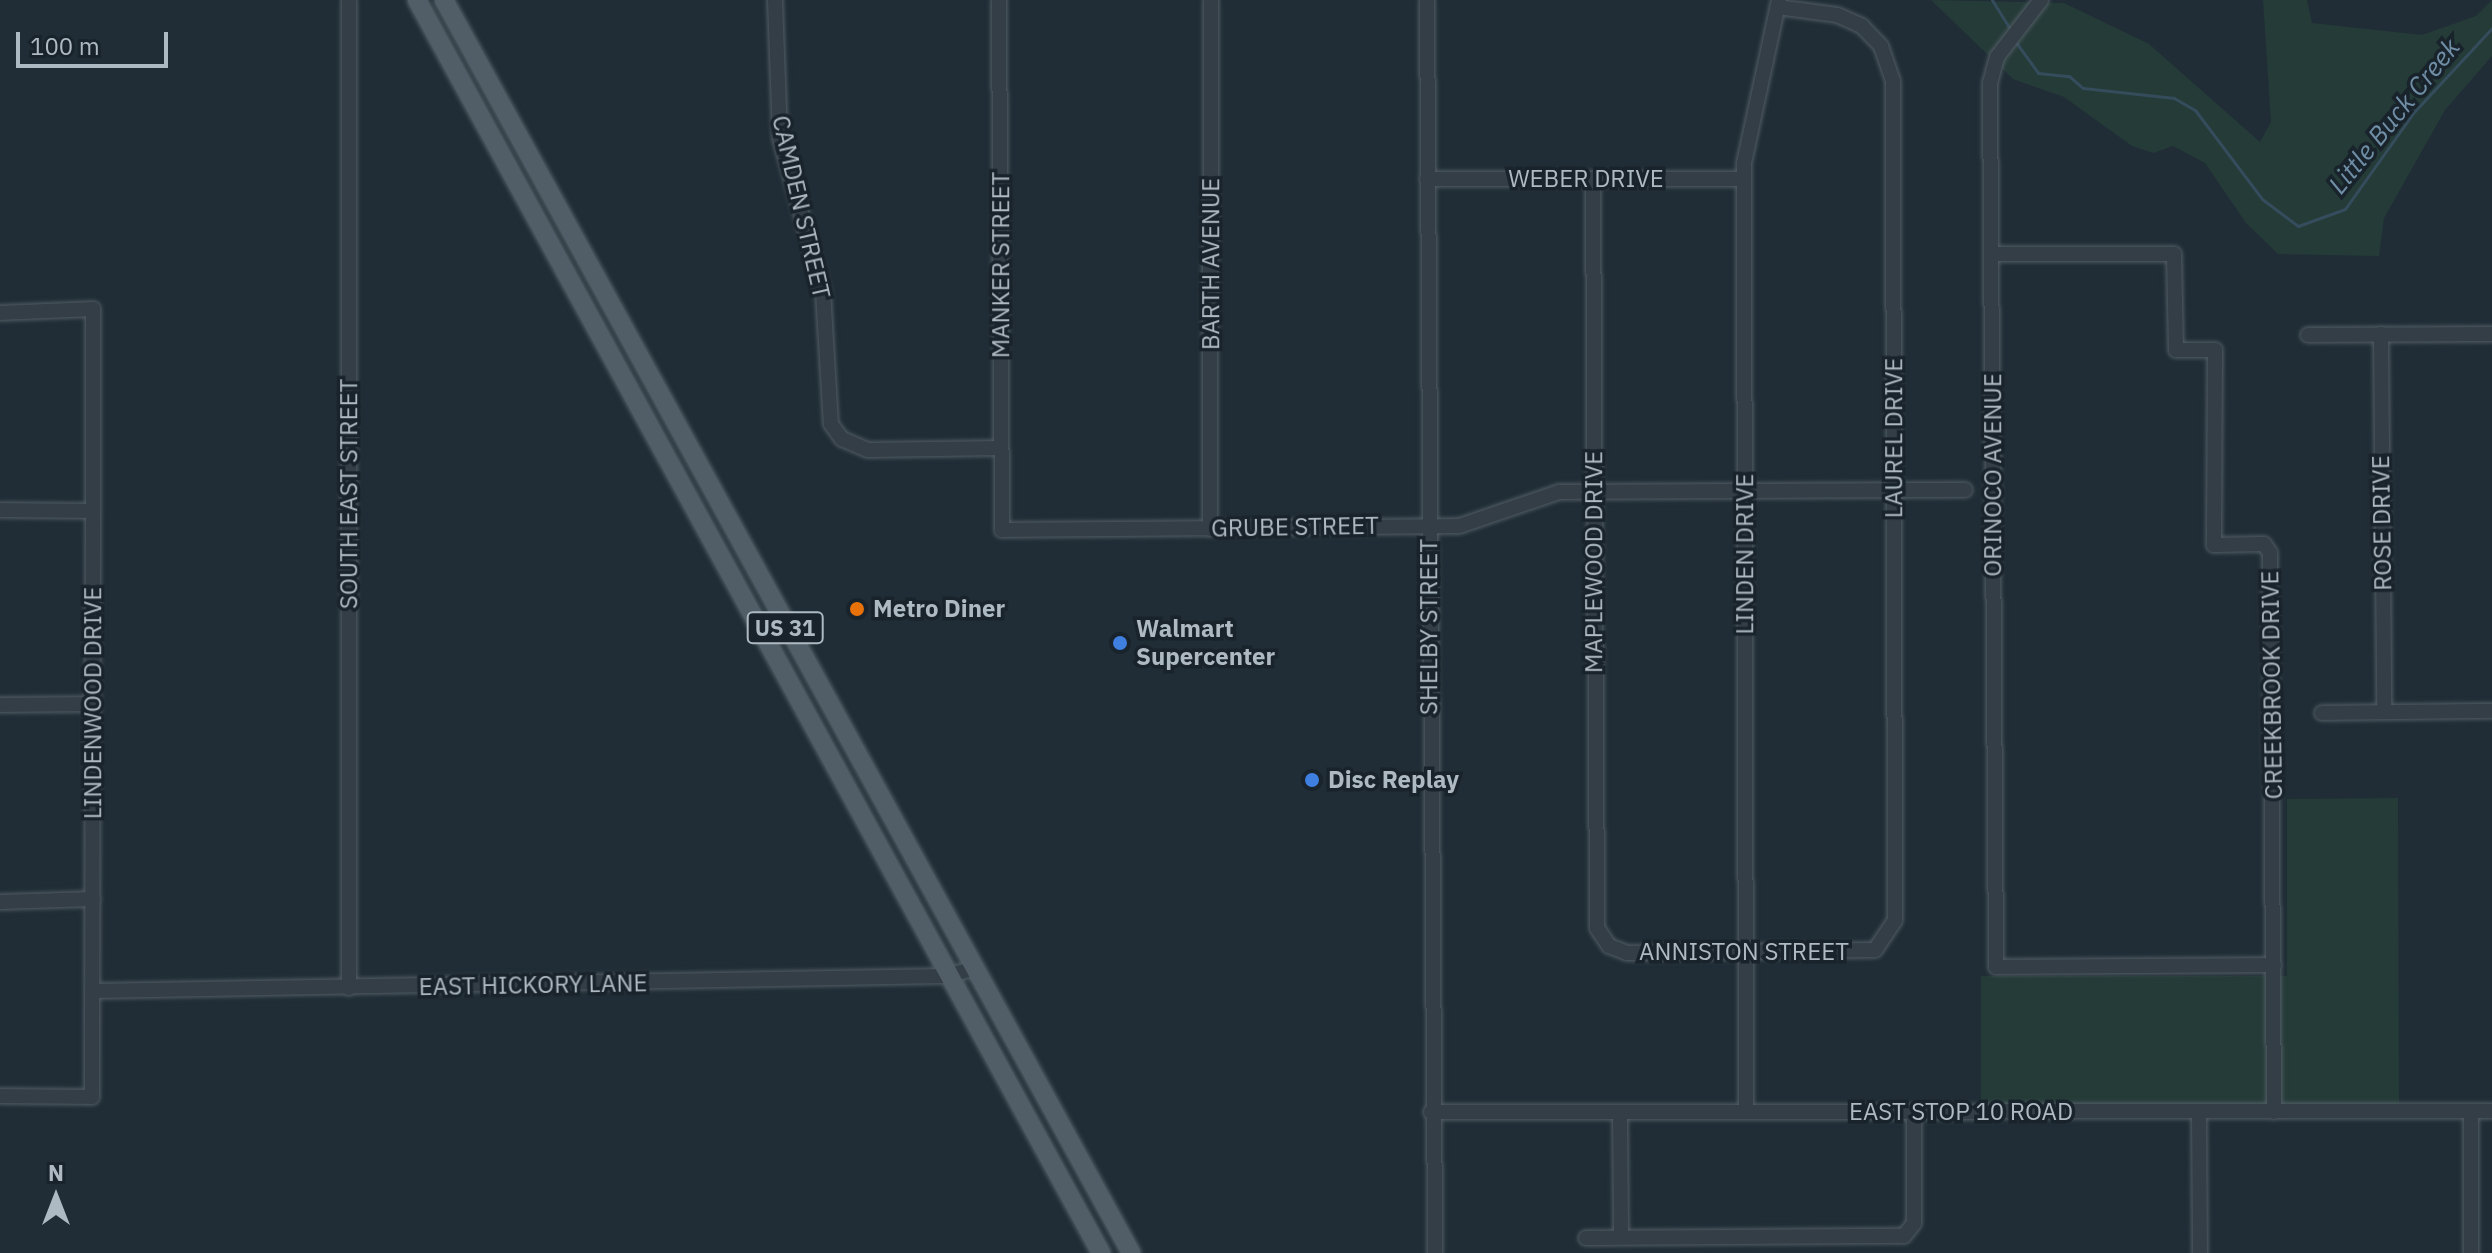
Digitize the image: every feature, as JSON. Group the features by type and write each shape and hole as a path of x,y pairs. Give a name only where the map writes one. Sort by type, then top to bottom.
{"main road":[{"name":"US 31","path":"417,0 946,976 1101,1253"},
{"name":"US 31","path":"444,0 1131,1253"}],"street":[{"name":"SOUTH EAST STREET","path":"349,0 349,988"},
{"name":"CAMDEN STREET","path":"775,0 779,128 821,282 831,424 842,439 868,450 1001,448"},
{"name":"MANKER STREET","path":"999,0 1002,530"},
{"name":"BARTH AVENUE","path":"1210,529 1211,0"},
{"name":"SHELBY STREET","path":"1427,0 1431,1112 1435,1253"},
{"name":"ORINOCO AVENUE","path":"2041,0 2032,18 2004,48 1990,83 1996,967 2274,965"},
{"name":"LINDEN DRIVE","path":"1746,1112 1744,179 1749,120 1778,4"},
{"name":"LAUREL DRIVE","path":"1778,4 1850,20 1878,43 1892,72 1895,920 1884,944"},
{"name":"WEBER DRIVE","path":"1427,179 1744,179"},
{"name":"MAPLEWOOD DRIVE","path":"1593,179 1596,921 1605,942"},
{"name":"CREEKBROOK DRIVE","path":"1992,254 2174,254 2176,350 2215,350 2214,545 2264,544 2270,553 2274,1112"},
{"name":"LINDENWOOD DRIVE","path":"0,313 93,309 92,1097 0,1096"},
{"name":"ROSE DRIVE","path":"2381,334 2384,711"},
{"path":"2308,335 2492,334"},
{"name":"GRUBE STREET","path":"1002,530 1473,525 1545,495 1594,491 1965,490"},
{"path":"0,510 93,511"},
{"path":"0,705 93,704"},
{"path":"2322,713 2492,711"},
{"path":"0,902 93,899"},
{"name":"ANNISTON STREET","path":"1605,942 1627,953 1867,952 1884,944"},
{"name":"EAST HICKORY LANE","path":"93,991 946,976 973,969"},
{"path":"2471,1111 2471,1253"},
{"name":"EAST STOP 10 ROAD","path":"1431,1112 2492,1111"},
{"path":"1586,1238 1904,1236 1914,1223 1914,1112"},
{"path":"2199,1112 2200,1253"},
{"path":"1620,1113 1621,1237"}],"green space":[{"path":"1931,0 2064,3 2149,44 2260,142 2271,122 2263,0 2307,0 2312,23 2422,35 2476,16 2492,0 2492,56 2445,110 2384,218 2379,256 2278,254 2246,223 2205,163 2173,146 2153,153 2132,146 2064,97 2013,79"},
{"path":"2398,798 2399,1104 1981,1104 1981,976 2287,976 2287,799"}],"waterway":[{"name":"Little Buck Creek","path":"1992,0 2011,30"},
{"name":"Little Buck Creek","path":"2015,41 2038,73 2069,76 2083,88 2174,98 2195,110 2262,199 2298,226 2345,209 2414,112 2492,28"}],"place":[{"name":"Metro Diner","path":"857,609"},
{"name":"Walmart Supercenter","path":"1120,643"},
{"name":"Disc Replay","path":"1312,780"}]}
